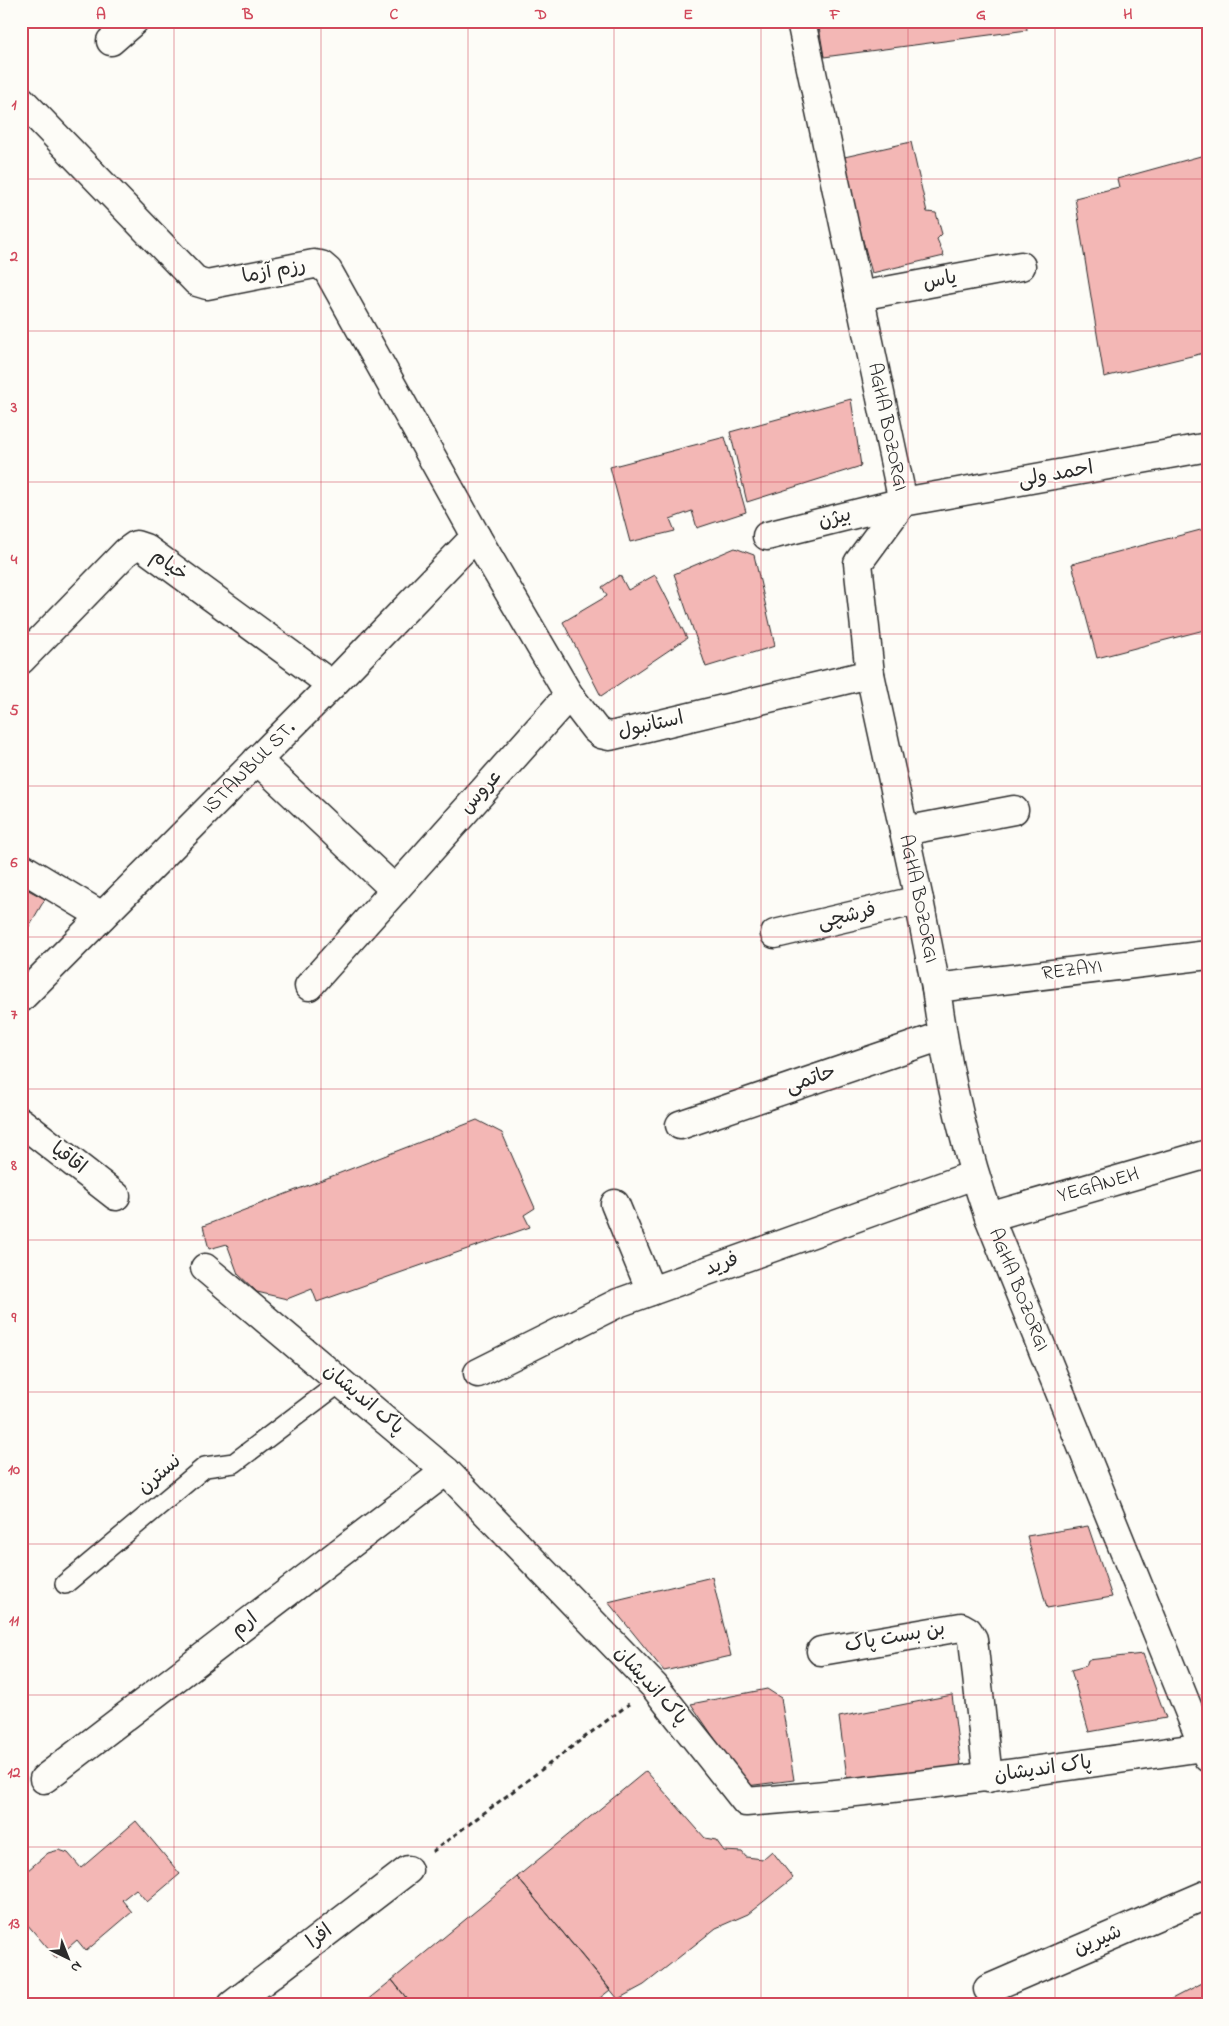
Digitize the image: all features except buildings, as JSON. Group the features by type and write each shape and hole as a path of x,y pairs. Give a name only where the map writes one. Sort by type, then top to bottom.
{"street":[{"path":"111,41 134,21"},
{"name":"AGHA BOZORGI","path":"801,21 904,502 858,563 870,674 919,900 936,988 942,1036 974,1174 989,1217 1205,1752"},
{"name":"رزم آزما","path":"21,100 197,282 207,285 314,264 321,265 328,271 476,536"},
{"name":"یاس","path":"859,296 1021,266"},
{"name":"احمد ولی","path":"904,502 1208,447"},
{"name":"بیژن","path":"768,536 904,502"},
{"name":"ISTANBUL ST.","path":"21,998 332,685 476,536"},
{"name":"استانبول","path":"476,536 569,695 601,734 610,736 870,674"},
{"name":"خیام","path":"21,660 126,552 136,545 145,548 332,685"},
{"name":"عروس","path":"310,986 569,695"},
{"path":"257,760 395,890"},
{"path":"904,831 1014,810"},
{"path":"21,867 102,916"},
{"name":"فرشچی","path":"775,934 919,900"},
{"name":"REZAYI","path":"936,988 1208,955"},
{"name":"حاتمی","path":"680,1124 942,1036"},
{"name":"اقاقیا","path":"21,1122 116,1196"},
{"name":"YEGANEH","path":"989,1217 1208,1154"},
{"name":"فرید","path":"478,1373 618,1303 974,1174"},
{"path":"615,1204 651,1291"},
{"name":"پاک اندیشان","path":"205,1268 342,1381 446,1471 654,1686 746,1802 988,1778 1205,1752"},
{"name":"ارم","path":"44,1779 446,1471"},
{"name":"بن بست پاک","path":"821,1651 961,1627 968,1631 973,1639 988,1778"},
{"name":"افرا","path":"232,2005 408,1870"},
{"name":"شیرین","path":"988,1989 1208,1894"}],"lane":[{"name":"نسترن","path":"64,1584 205,1467 234,1463 342,1381"}],"path":[{"path":"408,1870 654,1686"}]}
